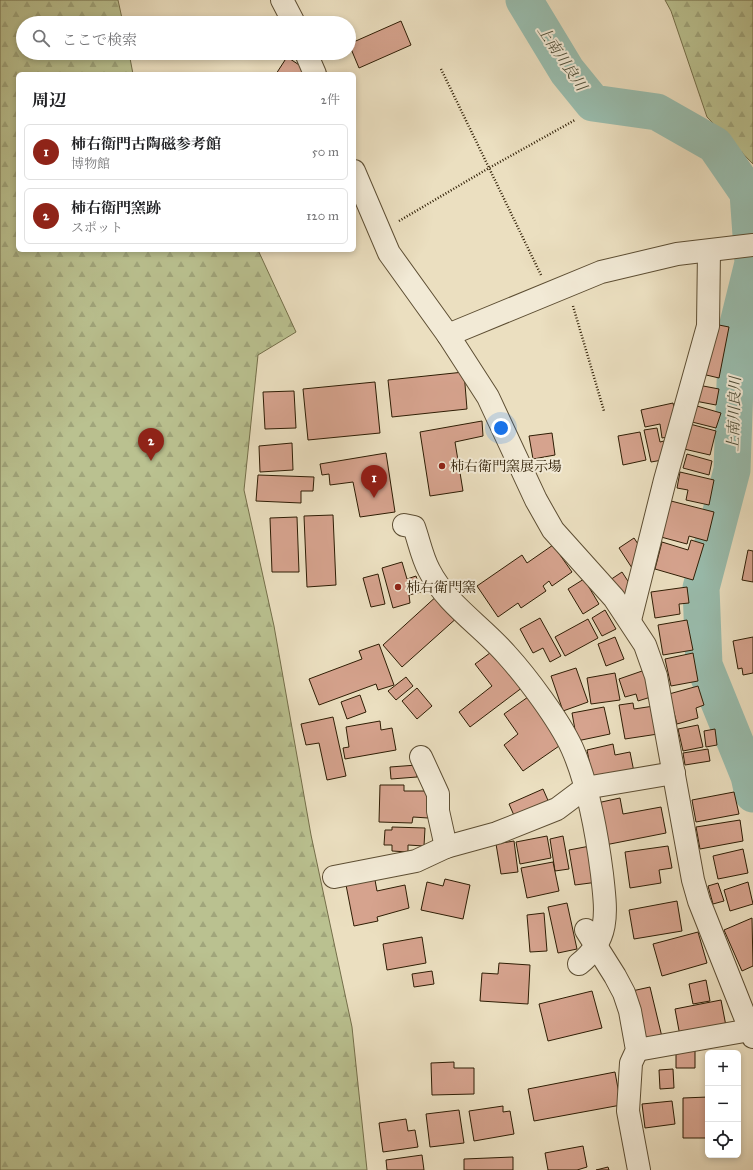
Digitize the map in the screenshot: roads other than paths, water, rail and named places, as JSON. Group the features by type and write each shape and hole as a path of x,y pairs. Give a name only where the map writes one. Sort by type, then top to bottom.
{"street":[{"path":"282,0 290,16"},
{"path":"309,60 314,72"},
{"path":"356,177 389,253 448,335 488,397 536,500 553,530 614,598 630,620 645,645 656,676 693,880 699,901 752,1034 637,1050"},
{"path":"448,335 601,272 677,254 753,245"},
{"path":"630,620 665,480 708,326 709,251"},
{"path":"404,525 414,527 428,570 445,594 507,655 558,723 576,758 585,788 599,847 606,903 605,921 602,935 591,938 579,964"},
{"path":"421,757 438,794 438,811 446,847"},
{"path":"334,876 416,861 446,847 497,833 557,809 585,788 674,773"},
{"path":"591,938 624,993 630,1012 637,1050 631,1064 628,1111 639,1170"}],"waterway":[{"name":"上南川良川","path":"524,0 567,71 593,103 657,112 715,145 748,193 753,263 737,328 732,470 701,588 704,665 749,776 753,794"}],"place":[{"name":"柿右衛門窯跡","path":"151,461"},
{"name":"柿右衛門窯展示場","path":"442,466"},
{"name":"柿右衛門古陶磁参考館","path":"374,498"},
{"name":"柿右衛門窯","path":"398,587"}]}
